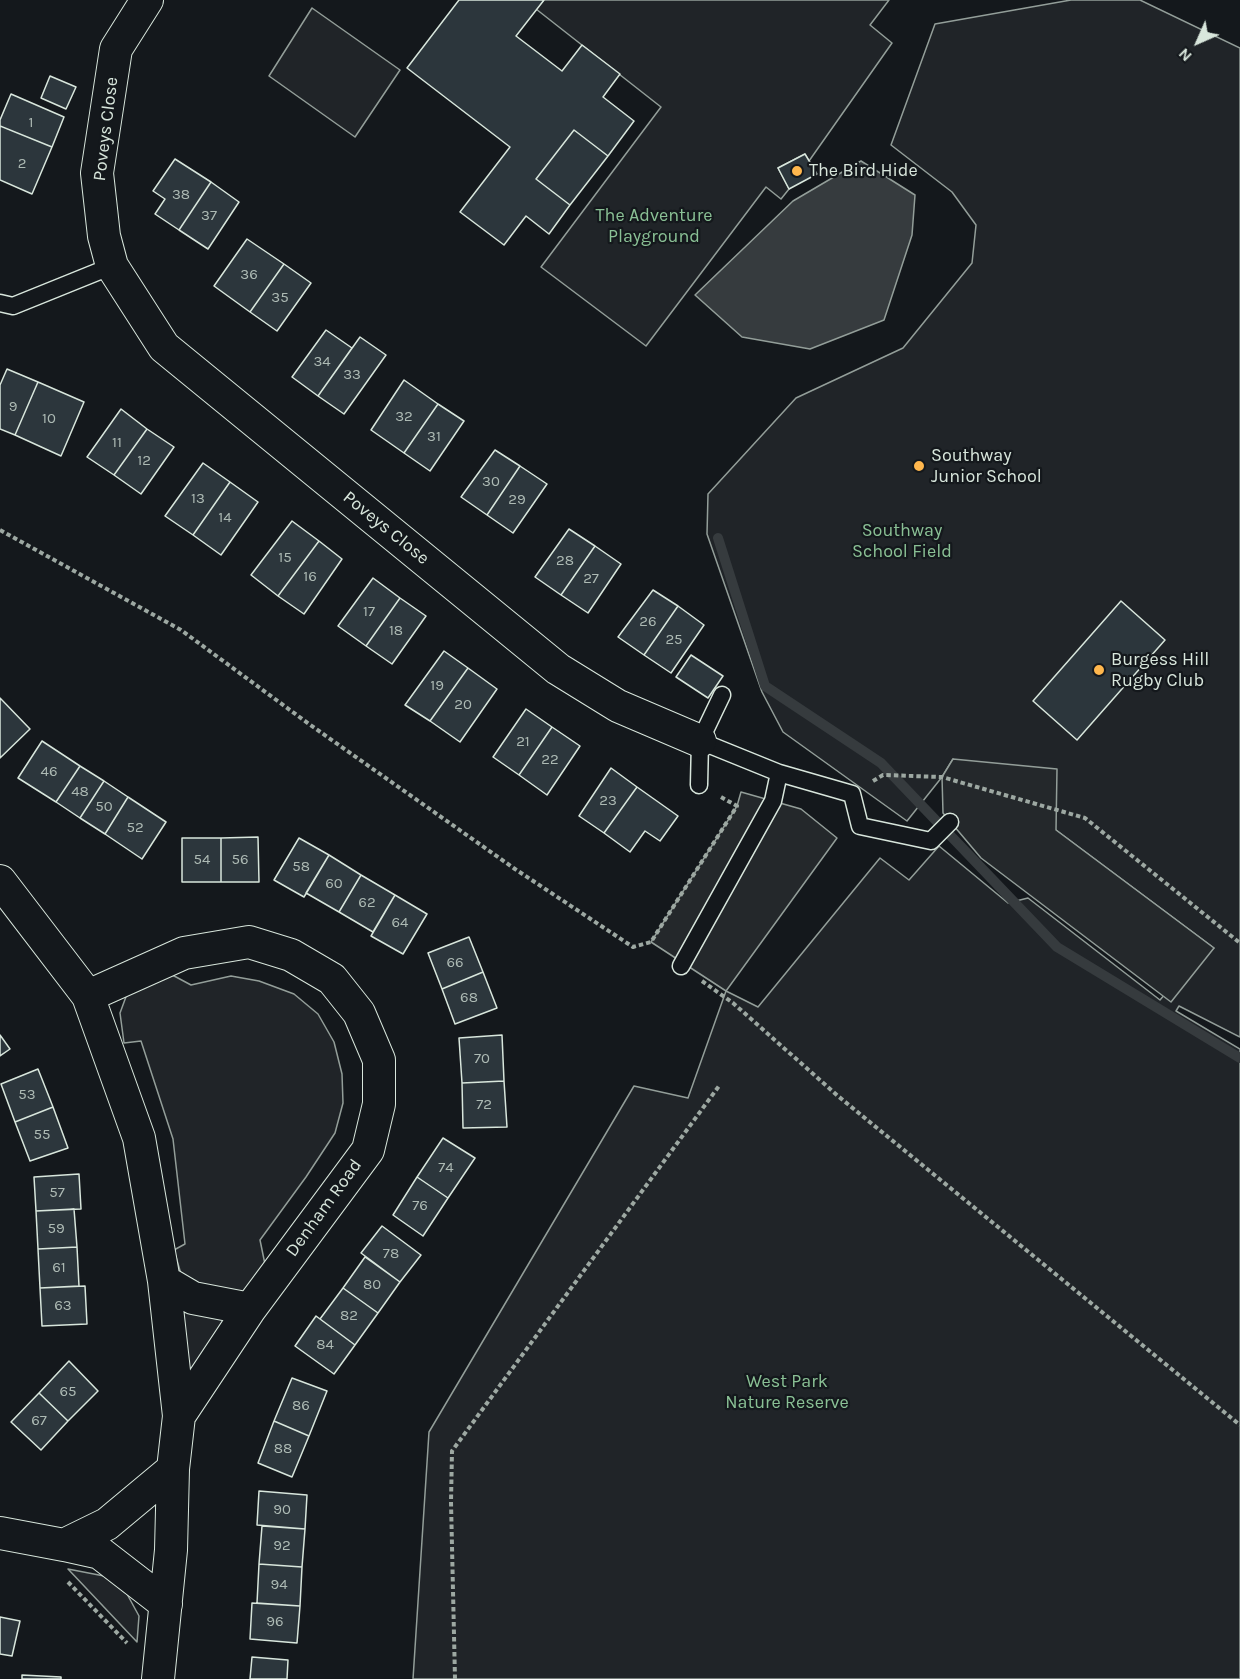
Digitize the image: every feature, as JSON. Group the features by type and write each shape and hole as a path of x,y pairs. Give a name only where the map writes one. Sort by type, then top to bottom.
{"street":[{"name":"Poveys Close","path":"147,0 116,49 98,173 104,236 112,266 164,347 558,669 618,706 700,741"},
{"name":"Denham Road","path":"0,881 88,996 139,1138 164,1281 179,1416 173,1469 171,1550 160,1665"},
{"name":"Denham Road","path":"88,996 184,953 249,942 291,955 332,979 359,1013 379,1060 379,1104 368,1150 250,1309 179,1416"},
{"path":"164,1281 193,1298 250,1309"},
{"path":"64,1545 107,1524 173,1469"},
{"path":"0,1533 99,1553 166,1604"}],"lane":[{"path":"0,303 13,306 112,266"},
{"path":"699,785 700,741 722,695"},
{"path":"700,741 779,773 852,794 860,826 931,841 950,822"},
{"path":"681,966 773,801 779,773"}],"path":[{"path":"0,530 181,630 496,856 633,947 651,942 737,806 699,785"},
{"path":"883,775 942,777 1085,818 1240,943"},
{"path":"681,966 733,1004 838,1096 1240,1425"},
{"path":"455,1679 452,1451 719,1086"},
{"path":"64,1545 60,1574 134,1650 160,1665"}],"green space":[{"name":"The Adventure Playground","path":"544,0 889,0 870,25 892,43 809,161 805,154 778,168 789,189 781,199 766,187 646,346 541,267 661,107 536,9"},
{"path":"1071,0 1140,0 1240,48 1240,1037 1179,1006 1176,1011 1240,1049 1240,1679 413,1679 429,1432 634,1086 688,1098 726,991 758,1007 880,858 909,880 939,846 1008,903 1028,898 1160,1000 1198,955 1214,948 1056,830 953,759 942,777 907,821 783,732 762,692 707,534 708,494 796,398 903,348 972,263 976,225 952,192 891,145 935,24"},
{"path":"312,8 400,70 355,137 269,76"},
{"path":"163,970 191,985 231,976 259,981 294,994 318,1014 334,1042 342,1074 343,1103 335,1133 260,1240 267,1274 247,1293 199,1289 181,1274 174,1250 185,1244 173,1139 141,1041 124,1043 120,1013 127,994"},
{"path":"182,1306 233,1318 188,1378"},
{"path":"68,1569 104,1576 127,1594 139,1616 137,1642"}],"shaded area":[{"path":"861,161 915,195 912,235 884,320 810,349 742,337 695,295 793,201"},
{"path":"953,759 1057,769 1056,830 1214,948 1171,1002 981,858 943,813 942,777"},
{"path":"741,792 801,809 837,838 726,991 651,942 737,806"}],"building":[{"path":"459,0 544,0 516,36 562,71 582,45 620,74 603,97 634,121 608,156 574,130 536,179 570,205 549,234 526,216 504,245 460,212 510,147 407,68"},
{"path":"50,76 76,87 66,109 41,98"},
{"path":"11,94 64,117 52,147 0,126 0,120"},
{"path":"0,126 52,147 32,194 0,180"},
{"path":"574,130 608,156 570,205 536,179"},
{"name":"The Bird Hide","path":"805,154 817,174 789,189 778,168"},
{"path":"175,159 211,182 179,230 155,214 165,199 153,191"},
{"path":"211,182 239,202 208,249 179,230"},
{"path":"247,239 284,264 250,312 214,286"},
{"path":"284,264 311,283 277,331 250,312"},
{"path":"326,330 352,348 318,396 292,377"},
{"path":"360,337 386,355 344,414 318,396"},
{"path":"7,369 38,382 15,435 0,429 0,385"},
{"path":"404,380 438,404 404,453 371,430"},
{"path":"38,382 84,402 61,456 15,435"},
{"path":"438,404 464,421 430,471 404,453"},
{"path":"121,409 147,429 114,475 87,457"},
{"path":"147,429 174,447 141,494 114,475"},
{"path":"495,450 520,466 487,515 461,497"},
{"path":"203,463 230,482 193,535 165,516"},
{"path":"520,466 547,484 513,533 487,515"},
{"path":"230,482 258,502 221,555 193,535"},
{"path":"292,521 319,541 278,596 251,575"},
{"path":"569,529 595,546 561,595 535,577"},
{"path":"319,541 342,559 304,614 278,596"},
{"path":"595,546 621,564 588,613 561,595"},
{"path":"373,578 400,598 366,646 338,626"},
{"path":"653,590 678,606 644,655 618,637"},
{"path":"400,598 426,616 392,664 366,646"},
{"name":"Burgess Hill Rugby Club","path":"1121,601 1165,640 1077,740 1033,701"},
{"path":"678,606 704,625 671,673 644,655"},
{"path":"444,651 468,668 430,721 405,705"},
{"path":"691,655 723,676 708,698 676,677"},
{"path":"468,668 497,689 460,742 430,721"},
{"path":"0,698 30,729 0,758"},
{"path":"526,709 552,727 519,775 493,757"},
{"path":"552,727 580,746 547,795 519,775"},
{"path":"42,741 80,766 56,802 18,778"},
{"path":"80,766 104,781 80,818 56,802"},
{"path":"611,768 637,787 604,833 579,816"},
{"path":"104,781 128,797 105,834 80,818"},
{"path":"637,787 678,816 660,841 645,831 630,852 604,833"},
{"path":"128,797 166,822 142,859 105,834"},
{"path":"258,837 259,882 221,882 221,838"},
{"path":"182,838 221,838 221,882 182,882"},
{"path":"299,838 329,855 304,897 274,880"},
{"path":"329,855 361,875 339,912 306,893"},
{"path":"361,875 395,895 373,932 339,912"},
{"path":"395,895 427,914 403,954 371,936"},
{"path":"469,937 483,972 442,989 428,953"},
{"path":"483,972 497,1008 455,1024 442,989"},
{"path":"0,1035 10,1049 0,1056"},
{"path":"502,1035 504,1081 462,1083 459,1038"},
{"path":"38,1069 53,1107 15,1122 1,1084"},
{"path":"504,1081 507,1127 463,1128 462,1083"},
{"path":"53,1107 68,1148 30,1161 15,1122"},
{"path":"443,1138 475,1158 448,1198 417,1177"},
{"path":"79,1174 81,1209 36,1211 34,1177"},
{"path":"417,1177 448,1198 423,1236 393,1215"},
{"path":"74,1209 77,1247 38,1249 36,1211"},
{"path":"382,1226 421,1255 400,1282 361,1253"},
{"path":"77,1247 79,1286 40,1288 38,1249"},
{"path":"365,1257 400,1282 378,1313 343,1288"},
{"path":"85,1286 87,1324 42,1326 40,1288"},
{"path":"343,1288 378,1313 355,1345 320,1319"},
{"path":"316,1316 355,1345 334,1374 295,1346"},
{"path":"69,1361 98,1391 68,1421 39,1393"},
{"path":"292,1378 327,1391 309,1436 274,1421"},
{"path":"39,1393 68,1421 41,1450 11,1422"},
{"path":"274,1421 309,1436 292,1477 258,1463"},
{"path":"259,1491 307,1495 305,1529 257,1525"},
{"path":"262,1526 305,1529 302,1567 259,1564"},
{"path":"259,1564 302,1567 300,1606 257,1603"},
{"path":"252,1603 300,1606 297,1643 250,1639"},
{"path":"0,1617 20,1621 12,1656 0,1654"},
{"path":"252,1657 288,1660 287,1679 250,1679"},
{"path":"22,1675 61,1677 61,1679 22,1679"}],"waterway":[{"path":"718,538 765,686 881,763 1057,947 1240,1058"}],"place":[{"name":"The Bird Hide","path":"797,171"},
{"name":"Southway Junior School","path":"919,466"},
{"name":"Burgess Hill Rugby Club","path":"1099,670"}],"park label":[{"name":"Southway School Field","path":"902,541"},
{"name":"West Park Nature Reserve","path":"787,1392"}]}
